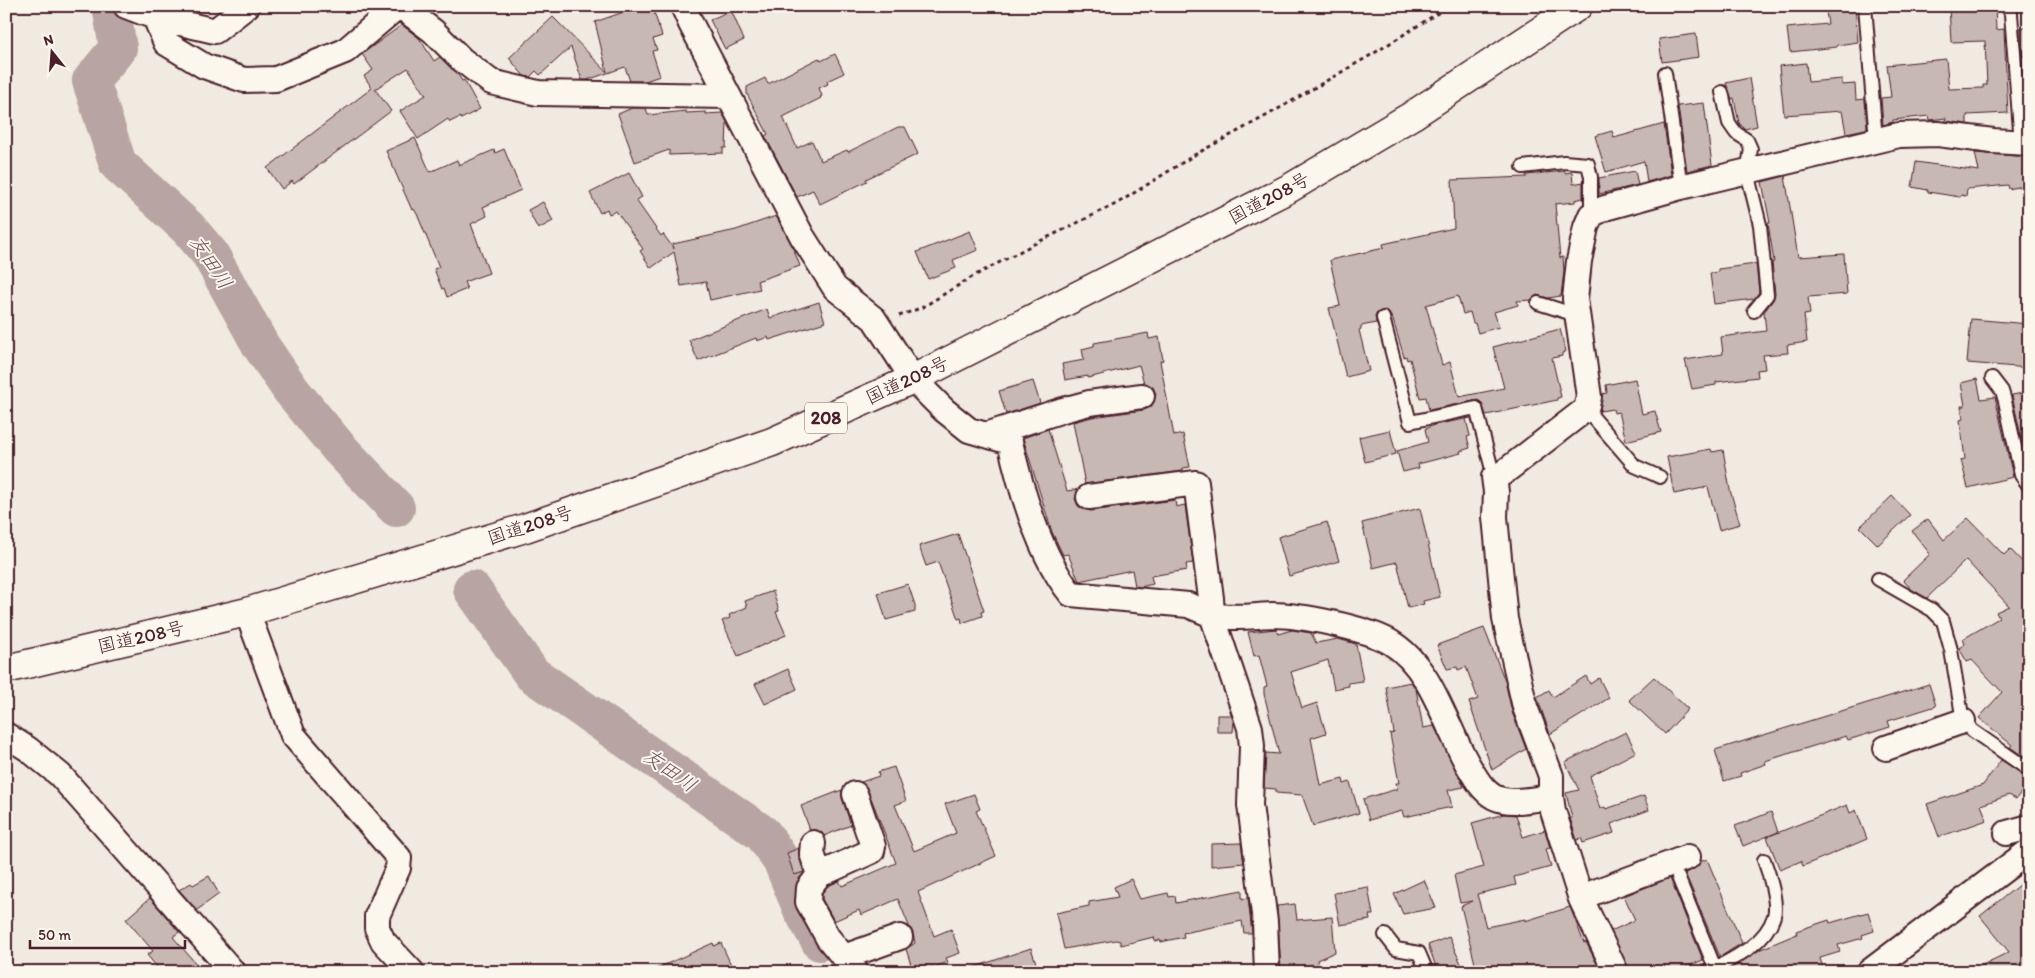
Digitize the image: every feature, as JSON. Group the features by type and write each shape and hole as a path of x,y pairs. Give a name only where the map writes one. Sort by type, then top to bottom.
{"highway":[{"name":"国道208号","path":"6,669 246,612 526,528 762,445 913,379 1290,188 1414,115 1578,6"}],"street":[{"path":"126,6 155,17 215,31 248,6"},
{"path":"155,17 166,43 204,66 244,80 276,79 345,52 399,6 433,31 462,59 492,82 538,93 728,96"},
{"path":"683,6 802,236 835,288 874,319 913,379 944,410 969,430 1010,442 1019,482 1040,539 1060,581 1071,594 1188,605 1212,615 1229,618 1272,615 1303,617 1372,634 1390,642 1404,653 1426,679 1460,752 1484,789 1495,797 1511,800 1551,797"},
{"path":"1616,972 1581,899 1553,811 1551,776 1525,707 1505,619 1495,517 1496,492 1494,477 1503,473 1586,409 1589,397 1575,299 1579,261 1586,228 1591,215 1605,208 1681,187 1899,135 1938,134 2025,143"},
{"path":"986,436 1081,406 1142,396"},
{"path":"1089,497 1196,483 1212,598 1212,615 1250,728 1252,746 1250,805 1265,922 1267,972"},
{"path":"246,612 293,735 399,858 398,868 377,916 377,928 383,941 412,972"},
{"path":"1886,748 1963,721"},
{"path":"6,735 28,748 60,775 232,972"},
{"path":"855,794 873,846 872,851 819,875 810,888 808,902 828,938 850,965 900,938"},
{"path":"813,843 812,853 819,875"},
{"path":"1869,972 2029,851"},
{"path":"1581,899 1683,867"}],"lane":[{"path":"1865,6 1876,140"},
{"path":"2008,6 2011,14 2025,143"},
{"path":"1665,73 1681,187"},
{"path":"1722,92 1729,123 1736,133 1747,140 1751,149 1747,172 1760,225 1766,295 1754,311"},
{"path":"1523,166 1564,162 1588,164 1591,178 1591,215"},
{"path":"1538,303 1576,315"},
{"path":"1383,318 1410,422 1476,408 1494,477"},
{"path":"1992,378 2004,396 2021,475 2029,486"},
{"path":"1586,409 1634,466 1660,478"},
{"path":"1878,579 1932,610 1943,621 1951,650 1963,721 1973,731 2029,770"},
{"path":"1683,867 1711,970 1759,940 1774,916 1772,881 1764,860"},
{"path":"1385,935 1396,948 1419,953 1427,972"}],"path":[{"path":"877,324 923,307 987,268 1118,203 1196,154 1376,52 1449,6"}],"building":[{"path":"641,6 652,6 662,36 653,39 657,50 652,51 660,76 645,81 630,81 625,67 582,80 571,47 540,75 536,71 530,77 524,76 509,58 553,17 607,72 595,22"},
{"path":"1825,6 1855,6 1858,42 1837,45 1837,47 1790,52 1787,28 1828,24"},
{"path":"1949,6 1995,6 1996,30 2004,29 2008,113 1967,115 1967,124 1945,121 1946,118 1930,120 1929,116 1893,120 1893,122 1883,125 1881,98 1891,97 1887,65 1946,59 1949,89 1983,88 1983,85 1987,85 1985,41 1951,42"},
{"path":"731,10 744,40 725,49 710,20"},
{"path":"402,25 419,38 434,61 440,57 457,73 462,81 464,80 480,109 461,119 460,117 450,122 448,119 418,139 400,111 426,95 408,68 375,89 391,111 294,184 292,181 282,189 267,168 372,88 364,76 373,70 362,54"},
{"path":"2029,27 2029,56 2022,56 2020,28"},
{"path":"1696,34 1699,57 1662,62 1659,39"},
{"path":"835,54 844,73 827,81 828,84 819,88 821,98 783,117 797,148 812,141 821,161 847,150 848,152 898,127 905,127 918,154 820,204 813,190 797,197 765,136 768,134 747,94 747,87 765,78 768,84 819,58 821,61"},
{"path":"1806,63 1808,82 1842,79 1842,85 1855,84 1856,100 1865,99 1867,127 1865,129 1846,133 1842,111 1784,115 1779,66"},
{"path":"1749,78 1757,126 1745,129 1739,123 1734,98 1732,99 1726,83"},
{"path":"1704,103 1712,165 1687,171 1678,106"},
{"path":"632,108 646,108 648,115 686,111 686,113 722,113 727,122 726,148 723,148 723,153 669,155 669,150 635,162 618,114"},
{"path":"1664,124 1671,175 1647,182 1644,161 1606,172 1595,136 1612,131 1614,138"},
{"path":"415,138 430,172 457,160 459,165 494,150 495,153 504,149 521,190 483,207 487,216 471,224 489,273 464,282 467,289 447,297 434,269 439,267 417,214 414,209 412,210 386,151"},
{"path":"1975,153 2029,157 2029,184 2009,189 2008,185 1967,189 1966,196 1961,195 1960,197 1928,192 1928,190 1912,187 1916,162 1979,171"},
{"path":"1565,171 1565,173 1572,172 1573,184 1583,182 1583,198 1575,200 1575,202 1555,204 1560,258 1563,257 1564,271 1561,296 1548,298 1537,295 1531,300 1517,301 1518,305 1494,312 1499,327 1478,333 1470,312 1463,314 1458,296 1426,305 1442,365 1450,362 1459,397 1504,388 1493,347 1560,329 1566,351 1562,353 1562,356 1552,358 1561,397 1557,398 1557,400 1486,415 1482,403 1478,400 1429,410 1426,397 1420,398 1410,359 1407,360 1406,356 1404,357 1393,320 1385,310 1377,313 1375,316 1376,323 1361,326 1359,330 1369,371 1346,377 1329,308 1340,306 1330,260 1384,248 1383,244 1454,228 1452,180 1527,177 1526,175"},
{"path":"1635,171 1638,185 1599,194 1599,178"},
{"path":"629,173 642,197 636,200 661,236 663,234 674,249 673,244 736,230 776,216 792,245 800,266 757,281 760,289 710,300 706,282 681,286 674,252 651,268 640,251 643,249 616,211 609,214 607,209 600,213 590,193"},
{"path":"1785,176 1798,257 1844,254 1847,294 1808,297 1810,314 1804,315 1807,342 1787,345 1788,353 1763,355 1765,369 1757,370 1758,377 1716,382 1716,385 1692,389 1685,360 1723,354 1721,337 1766,331 1764,312 1775,294 1772,262 1774,262 1768,223 1770,223 1762,182"},
{"path":"543,202 553,221 538,229 528,210"},
{"path":"970,231 978,250 953,260 956,268 928,279 917,252"},
{"path":"1756,264 1759,292 1754,299 1714,304 1710,273 1718,272 1718,269"},
{"path":"819,302 825,322 769,340 768,337 757,341 756,338 698,361 689,340 767,309 770,318"},
{"path":"1971,319 2029,324 2029,368 1967,363"},
{"path":"1148,333 1149,339 1159,337 1163,360 1160,361 1174,436 1183,434 1190,467 1183,468 1183,471 1085,484 1073,422 1092,417 1144,410 1151,407 1156,394 1153,387 1144,383 1139,365 1088,378 1088,376 1065,380 1062,364 1084,360 1082,349 1094,346 1094,343"},
{"path":"1635,379 1642,414 1655,411 1661,432 1626,441 1619,412 1614,413 1613,409 1600,411 1602,394 1607,393 1606,385"},
{"path":"1977,379 1981,399 1995,397 2013,477 1968,488 1961,460 1965,459 1960,420 1963,419 1961,406 1965,406 1961,383"},
{"path":"1033,381 1040,403 1006,414 999,391"},
{"path":"2029,392 2029,472 2012,395"},
{"path":"1470,418 1466,419 1470,436 1467,437 1470,448 1460,451 1461,453 1418,464 1419,468 1403,472 1397,451 1428,442 1425,429 1434,425"},
{"path":"1048,429 1067,491 1079,489 1075,499 1078,506 1083,509 1091,511 1175,500 1176,507 1185,505 1193,563 1186,564 1187,570 1151,576 1153,584 1140,587 1135,586 1132,570 1079,581 1068,554 1063,555 1052,532 1023,438"},
{"path":"1390,430 1396,454 1365,462 1359,437"},
{"path":"1711,449 1712,452 1723,450 1730,490 1740,524 1719,530 1708,487 1674,494 1667,457"},
{"path":"1892,496 1910,515 1878,545 1860,527"},
{"path":"1420,508 1440,597 1423,601 1424,604 1408,608 1397,562 1373,568 1362,523"},
{"path":"1968,518 2004,555 2010,549 2029,569 2029,760 2010,747 2012,745 1979,718 2002,692 1972,660 1967,662 1959,648 1965,644 1963,639 1999,618 1996,612 2009,606 1966,560 1927,598 1911,589 1903,580 1930,554 1912,531 1928,519 1944,540"},
{"path":"1327,522 1339,561 1289,576 1278,537"},
{"path":"958,534 984,611 981,612 982,616 962,623 961,618 958,619 938,562 926,566 919,546"},
{"path":"908,584 915,605 915,612 886,620 878,593"},
{"path":"773,591 779,611 776,612 786,635 738,656 722,621 730,618 729,615 747,607 745,601"},
{"path":"1484,628 1505,681 1512,712 1526,749 1492,770 1469,702 1478,699 1466,667 1458,670 1457,667 1447,669 1437,645"},
{"path":"1276,629 1278,634 1292,630 1311,633 1316,643 1338,639 1356,644 1363,681 1348,683 1349,686 1334,689 1328,660 1291,672 1302,708 1317,703 1326,733 1311,738 1320,785 1343,779 1344,784 1350,782 1359,813 1313,826 1302,795 1276,793 1276,789 1264,788 1266,753 1279,754 1264,694 1264,687 1267,686 1259,655 1254,656 1248,632"},
{"path":"788,669 797,689 765,704 755,684"},
{"path":"1586,676 1590,684 1599,678 1609,698 1550,734 1537,697 1549,690 1553,697"},
{"path":"1654,677 1688,709 1665,734 1629,700"},
{"path":"1411,682 1416,689 1423,728 1434,726 1464,787 1448,790 1452,807 1404,817 1402,811 1369,820 1363,799 1397,789 1396,783 1399,783 1390,734 1394,733 1386,687"},
{"path":"1929,684 1936,706 1888,721 1890,727 1848,740 1846,736 1765,761 1766,764 1740,773 1741,776 1724,781 1715,750"},
{"path":"1217,715 1231,715 1234,722 1233,732 1217,732"},
{"path":"1626,732 1636,752 1590,776 1600,809 1605,807 1606,809 1644,796 1649,810 1611,824 1614,833 1583,843 1581,838 1577,840 1570,818 1572,818 1566,793 1579,790 1565,762"},
{"path":"2001,760 2029,778 2029,781 2016,799 2009,795 1981,805 1987,820 1939,837 1927,804 1983,785"},
{"path":"894,767 906,801 895,805 914,851 956,833 945,804 974,794 980,809 976,811 996,856 918,892 934,936 951,929 960,953 946,958 948,962 928,969 927,966 913,971 906,949 915,943 913,933 898,899 861,915 859,910 834,921 822,899 822,893 828,886 839,881 842,886 896,863 868,790 861,782 879,776 878,772"},
{"path":"842,790 842,798 851,825 824,836 821,832 810,830 801,806"},
{"path":"1847,805 1850,813 1856,810 1867,839 1803,866 1801,861 1780,870 1767,837"},
{"path":"1771,812 1778,832 1743,846 1735,826"},
{"path":"1504,814 1516,815 1523,837 1545,830 1550,848 1546,849 1551,867 1514,877 1516,885 1477,894 1486,927 1525,919 1525,921 1570,907 1584,943 1586,942 1601,972 1477,972 1461,906 1473,901 1460,903 1454,875 1484,867 1472,823"},
{"path":"1241,843 1244,863 1211,866 1211,844"},
{"path":"799,848 799,857 804,872 794,875 787,853"},
{"path":"1707,859 1742,943 1720,957 1685,873 1693,870 1700,862"},
{"path":"209,876 219,894 197,910 179,890"},
{"path":"2029,877 2029,972 2026,972 2021,966 2009,972 1968,972 2009,952 1980,916"},
{"path":"1670,878 1703,960 1674,972 1630,972 1611,931 1635,920 1624,896"},
{"path":"1131,879 1140,899 1168,893 1169,897 1175,896 1176,903 1242,890 1242,899 1248,898 1252,933 1244,933 1242,921 1183,933 1184,937 1161,942 1160,940 1155,941 1154,937 1121,945 1120,941 1116,940 1064,949 1056,913 1089,906 1089,902 1118,897 1114,887"},
{"path":"1424,880 1436,908 1403,914 1394,894"},
{"path":"1368,887 1373,915 1369,915 1370,920 1340,925 1334,893"},
{"path":"150,898 179,932 173,937 203,972 161,972 147,955 153,951 126,919"},
{"path":"1295,904 1297,920 1332,917 1335,952 1317,960 1318,964 1281,969 1277,906"},
{"path":"1868,912 1874,931 1862,935 1863,938 1838,945 1840,952 1820,958 1824,972 1726,972 1761,949 1797,934 1796,931 1829,920 1830,923"},
{"path":"1449,937 1463,968 1453,972 1438,972 1428,945"},
{"path":"713,943 714,946 721,943 732,967 721,972 649,972"},
{"path":"1031,948 1039,972 970,972 969,969"}],"waterway":[{"name":"友田川","path":"111,6 118,48 91,81 118,164 188,228 210,254 261,346 291,390 339,448 396,508"},
{"name":"友田川","path":"472,589 532,674 763,834 782,862 802,910 820,942"}]}
